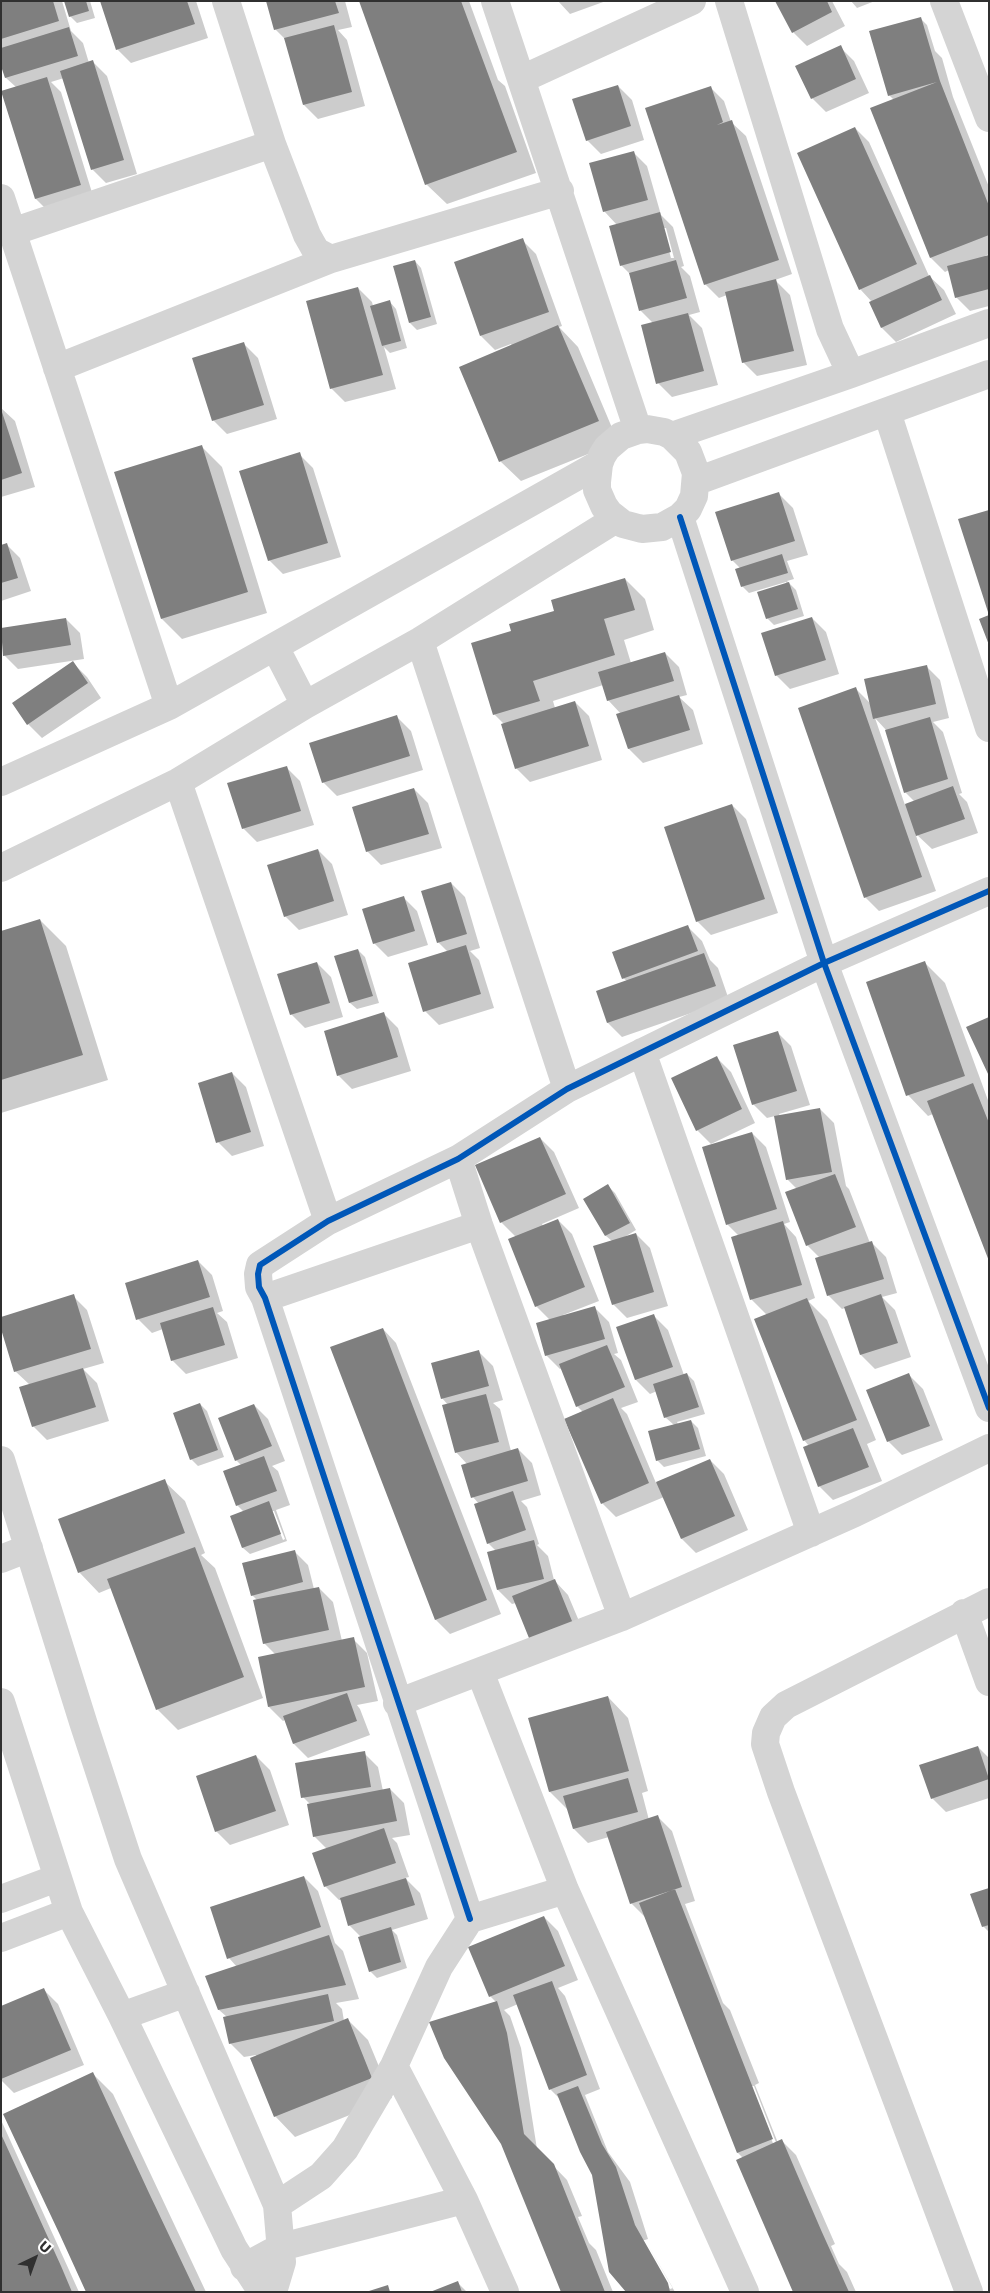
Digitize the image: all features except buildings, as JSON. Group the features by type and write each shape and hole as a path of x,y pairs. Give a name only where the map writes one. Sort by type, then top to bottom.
{"street":[{"path":"226,1 272,144 307,236 316,251 331,259"},
{"path":"495,1 560,191 638,430"},
{"path":"522,78 692,1"},
{"path":"729,1 830,329 851,374"},
{"path":"944,1 989,118"},
{"path":"12,232 272,144"},
{"path":"56,368 331,259 560,191"},
{"path":"1,198 169,706"},
{"path":"672,436 851,374 989,323"},
{"path":"697,481 989,374"},
{"path":"887,412 989,728"},
{"path":"638,430 655,430 672,436 683,446 692,459 697,481 694,496 688,509 680,517 652,530 631,527 616,519 604,506 597,490 599,464 607,448 614,441 638,430"},
{"path":"1,782 169,706 599,464"},
{"path":"680,517 824,963 989,1408"},
{"path":"1,868 178,782 305,705 420,642 616,519"},
{"path":"420,642 567,1090"},
{"path":"275,647 305,705"},
{"path":"178,782 328,1221"},
{"path":"470,1919 397,1703 265,1298 257,1280 260,1265 328,1221 458,1159 567,1090 824,963 989,891"},
{"path":"642,1052 811,1533"},
{"path":"458,1159 479,1225 622,1617"},
{"path":"265,1298 479,1225"},
{"path":"397,1703 622,1617 811,1533 989,1448"},
{"path":"1,1460 84,1726 128,1859 276,2205 282,2262 273,2292"},
{"path":"1,1559 29,1548"},
{"path":"970,2292 765,1744 766,1733 773,1717 786,1705 964,1613 989,1602"},
{"path":"964,1613 989,1682"},
{"path":"480,1672 565,1890 745,2292"},
{"path":"1,1702 69,1912 122,2016 244,2267 262,2292"},
{"path":"1,1899 57,1878"},
{"path":"276,2205 322,2176 345,2149 394,2066 438,1967 470,1919 565,1890"},
{"path":"1,1938 69,1912"},
{"path":"122,2016 186,1993"},
{"path":"394,2066 464,2200 505,2292"},
{"path":"244,2267 281,2247 464,2200"}],"cycle path":[{"path":"680,517 824,963 989,1408"},
{"path":"470,1919 265,1298 259,1287 258,1274 260,1265 328,1221 458,1159 567,1089 824,963 989,891"}]}
